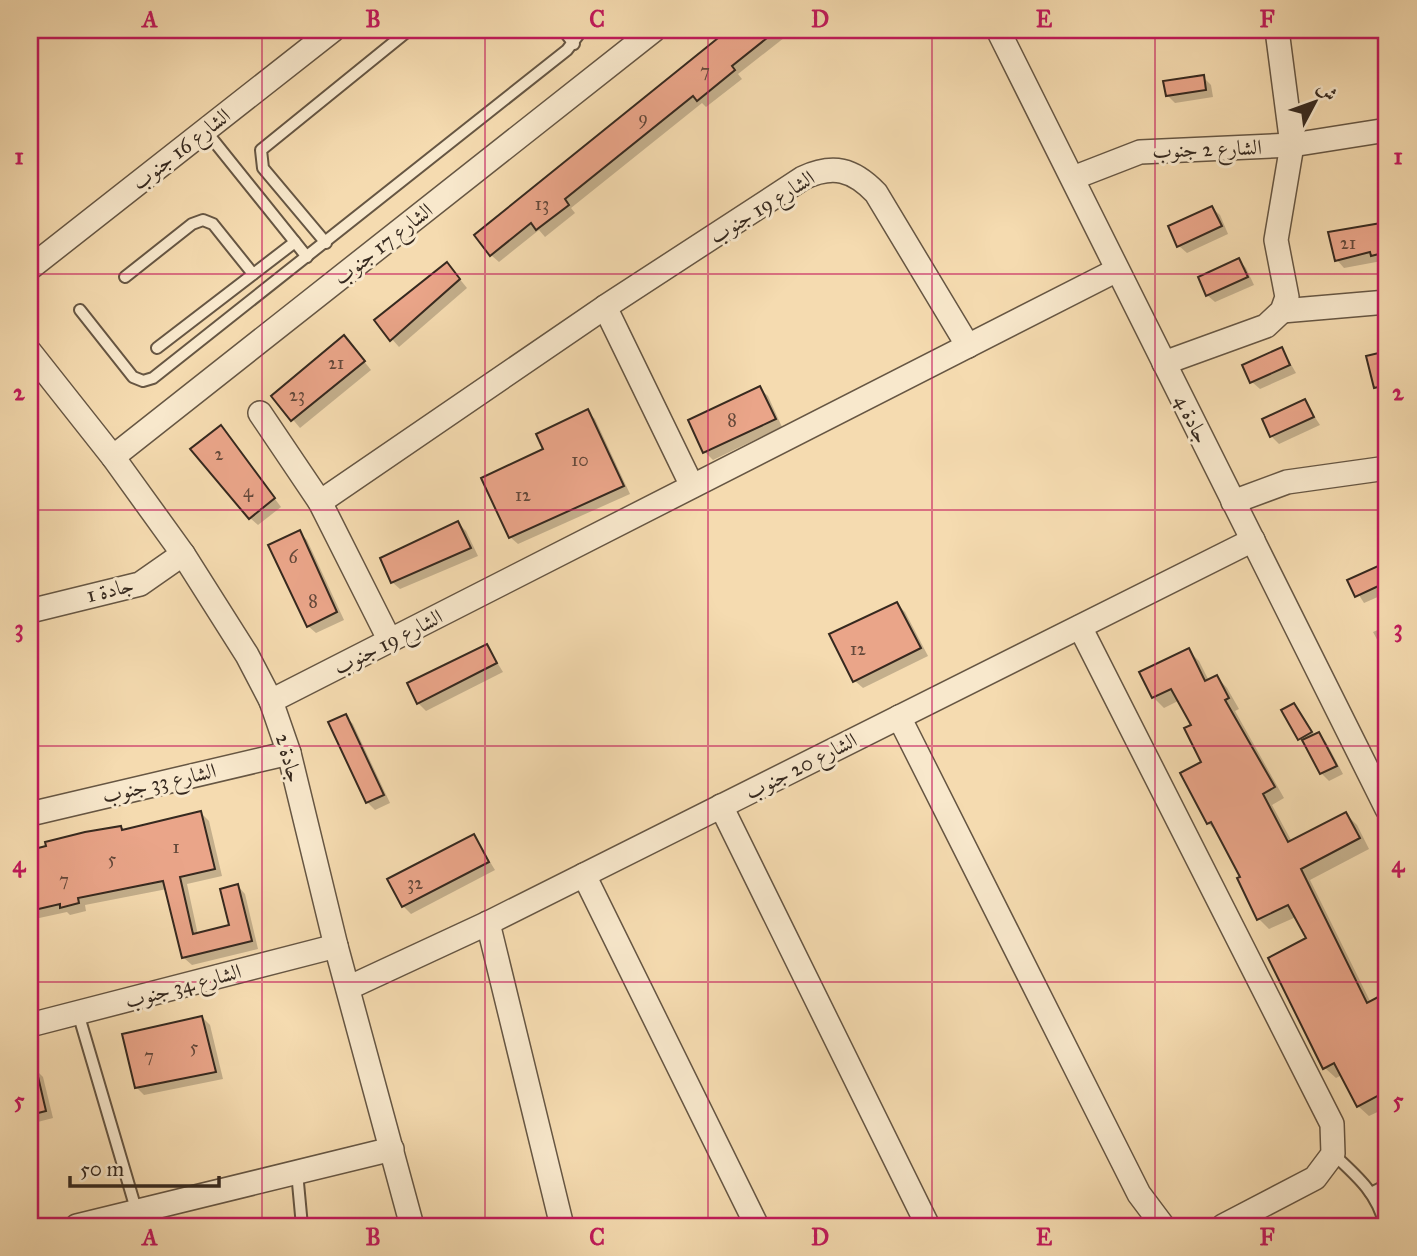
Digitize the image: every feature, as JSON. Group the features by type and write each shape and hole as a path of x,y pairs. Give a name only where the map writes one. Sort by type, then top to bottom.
{"street":[{"name":"الشارع 16 جنوب","path":"30,268 333,30"},
{"name":"الشارع 17 جنوب","path":"113,457 654,30"},
{"name":"جادة 4","path":"998,30 1233,502 1380,777 1387,809"},
{"path":"1164,363 1266,326 1282,310 1287,297 1276,240 1292,145 1278,30"},
{"name":"الشارع 2 جنوب","path":"1073,178 1139,152 1292,145 1387,130"},
{"name":"الشارع 19 جنوب","path":"320,502 605,307 803,178 822,170 843,169 862,178 876,193 968,346"},
{"name":"الشارع 19 جنوب","path":"271,701 1117,270"},
{"path":"1282,310 1387,302"},
{"path":"605,307 692,486"},
{"name":"جادة 2","path":"30,352 113,457 183,554 247,655 271,701 289,752 336,946 412,1226"},
{"path":"260,413 320,502 390,641"},
{"path":"1233,502 1287,482 1387,468"},
{"name":"الشارع 20 جنوب","path":"348,988 488,923 1253,540"},
{"name":"جادة 1","path":"30,611 140,584 183,554"},
{"path":"1080,627 1332,1124 1333,1154 1315,1178 1223,1226"},
{"path":"900,717 1139,1194 1163,1226"},
{"name":"الشارع 33 جنوب","path":"30,814 289,752"},
{"path":"721,806 928,1226"},
{"path":"584,875 757,1226"},
{"path":"488,923 562,1226"},
{"name":"الشارع 34 جنوب","path":"30,1026 336,946"},
{"path":"77,1226 139,1219 297,1172 392,1149"}],"lane":[{"path":"326,243 263,168 261,150 409,30"},
{"path":"563,30 574,44"},
{"path":"80,310 133,377 148,380 326,243 574,44 582,30"},
{"path":"205,130 307,257"},
{"path":"125,278 192,224 203,220 213,224 253,274"},
{"path":"157,348 295,242"},
{"path":"78,1013 139,1219"},
{"path":"1333,1154 1366,1184 1381,1210 1385,1226"},
{"path":"297,1172 302,1226"},
{"path":"1371,1193 1387,1185"}],"building":[{"path":"728,30 777,30 732,66 735,70 697,101 693,96 565,199 569,205 536,230 531,223 490,256 474,235"},
{"path":"1204,75 1206,90 1166,96 1163,81"},
{"path":"1212,206 1222,226 1177,247 1168,226"},
{"path":"1387,222 1387,252 1371,256 1370,252 1335,261 1328,232"},
{"path":"1239,258 1248,277 1206,296 1198,277"},
{"path":"447,262 460,279 390,341 374,320"},
{"path":"344,335 365,361 291,421 271,396"},
{"path":"1282,347 1290,365 1250,383 1242,365"},
{"path":"1387,351 1387,385 1374,388 1366,356"},
{"path":"760,386 776,419 703,453 688,420"},
{"path":"1305,399 1314,417 1270,437 1262,419"},
{"path":"588,409 624,486 509,538 481,478 543,449 536,434"},
{"path":"221,425 275,498 249,519 190,449"},
{"path":"458,521 471,548 391,583 380,558"},
{"path":"300,530 337,612 307,627 268,545"},
{"path":"1387,562 1387,582 1355,597 1347,580"},
{"path":"897,602 921,648 853,682 829,634"},
{"path":"487,644 497,663 417,704 407,683"},
{"path":"1189,648 1205,681 1217,675 1229,698 1225,700 1275,787 1263,794 1288,842 1346,812 1360,838 1301,869 1367,1003 1382,995 1387,1006 1387,1091 1357,1107 1334,1063 1323,1069 1268,958 1306,938 1288,905 1257,920 1237,878 1240,877 1211,822 1207,824 1180,773 1201,762 1184,728 1191,725 1171,689 1152,698 1139,672"},
{"path":"1294,703 1312,732 1298,740 1281,710"},
{"path":"346,714 384,795 366,803 328,722"},
{"path":"1319,732 1337,766 1320,774 1302,740"},
{"path":"201,811 215,869 180,877 193,934 229,925 220,889 238,884 252,941 182,958 163,881 78,898 79,903 60,908 60,904 30,911 30,850 46,846 45,842 85,832 121,826 122,830"},
{"path":"474,834 489,862 402,907 387,879"},
{"path":"202,1016 216,1072 135,1088 122,1034"},
{"path":"36,1068 46,1111 30,1115 30,1069"}]}
